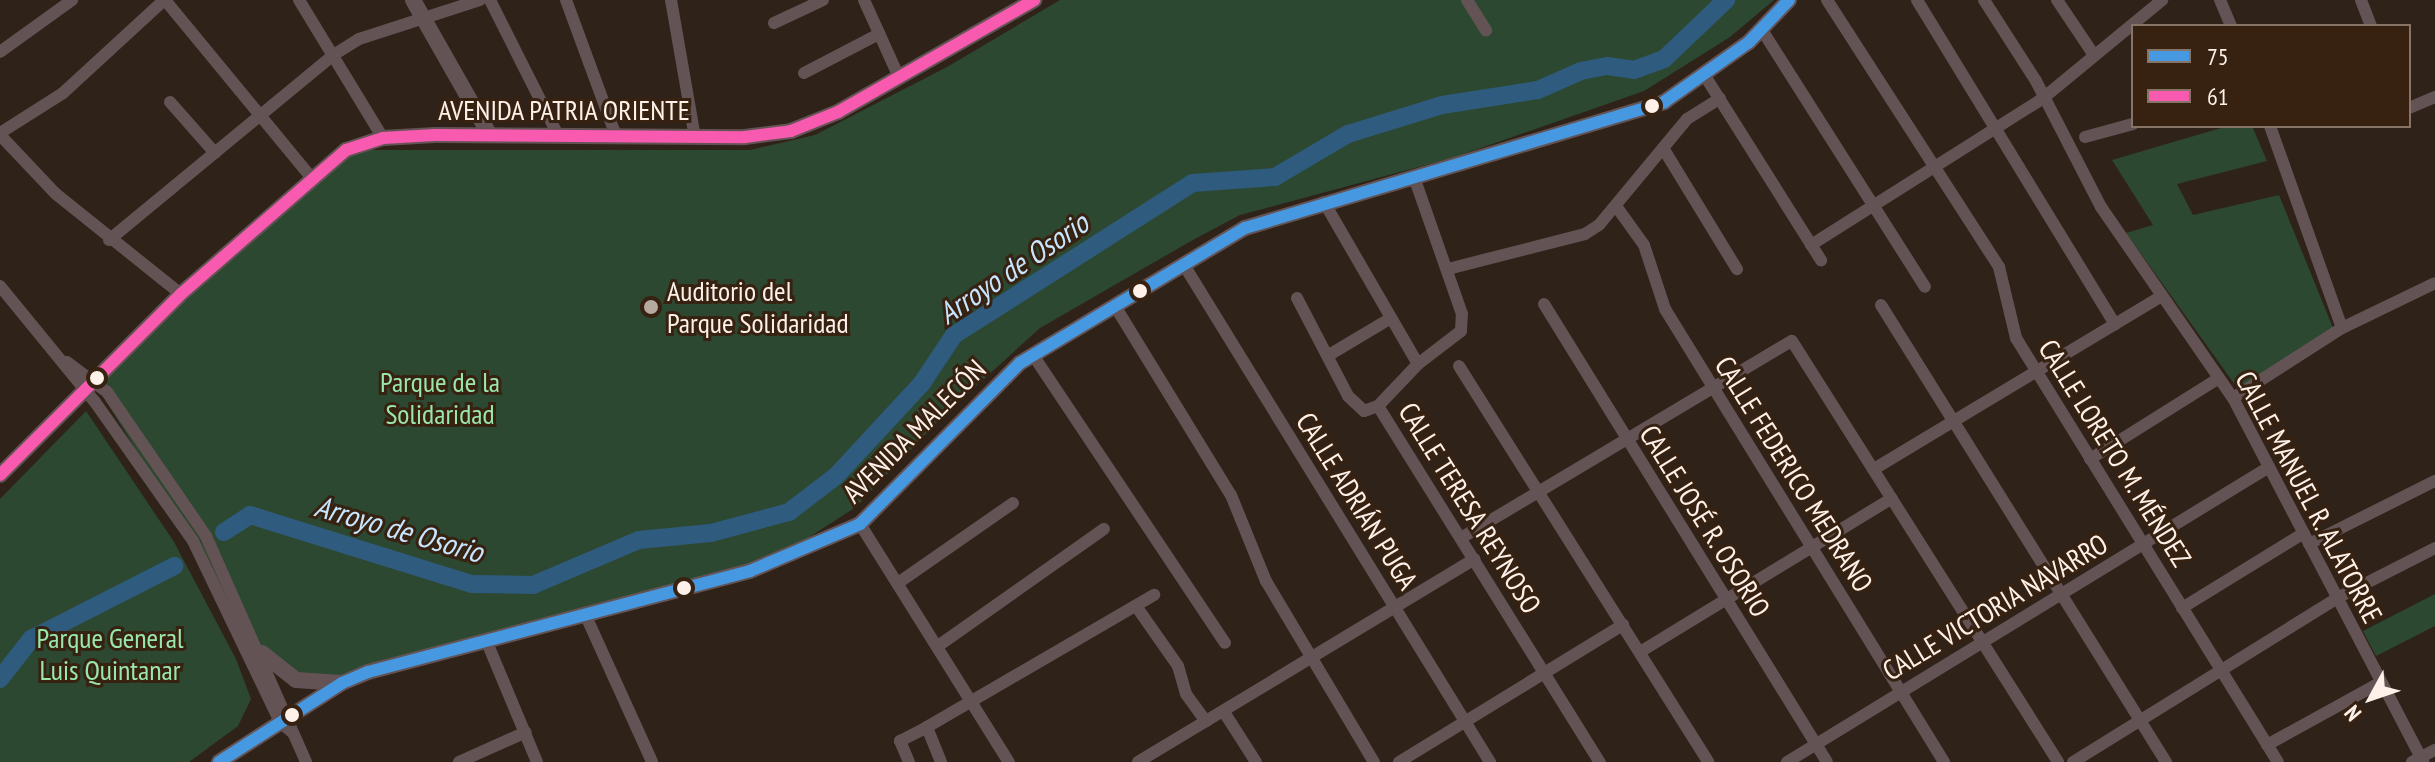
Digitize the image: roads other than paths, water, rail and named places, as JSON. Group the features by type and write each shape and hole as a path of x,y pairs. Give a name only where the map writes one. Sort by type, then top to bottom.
{"street":[{"path":"0,52 72,0"},
{"path":"181,294 109,240 0,134 63,93 164,0 311,177"},
{"path":"299,0 335,54 383,138"},
{"path":"413,0 489,134"},
{"path":"109,240 335,54 359,39 480,0"},
{"path":"490,0 558,135"},
{"path":"566,0 616,136"},
{"path":"671,0 695,137"},
{"path":"774,23 823,0"},
{"path":"864,0 899,77"},
{"name":"AVENIDA PATRIA ORIENTE","path":"0,475 88,382 181,294 311,177 346,150 383,138 489,134 695,137 791,131 899,77 1034,0"},
{"path":"1467,0 1486,30"},
{"name":"AVENIDA MALECÓN","path":"219,762 286,724 342,683 486,640 750,571 860,524 1033,355 1245,228 1324,202 1415,180 1651,107 1705,76 1762,30 1789,0"},
{"name":"CALLE LORETO M. MÉNDEZ","path":"1827,0 1999,267 2016,338 2278,762"},
{"path":"1917,0 2115,324"},
{"name":"CALLE MANUEL R. ALATORRE","path":"1984,0 2101,207 2160,297 2233,398 2381,682 2418,760"},
{"path":"2057,0 2094,55"},
{"path":"1811,245 2042,99 2094,55 2145,5 2162,0"},
{"path":"2220,0 2230,24"},
{"path":"2361,0 2370,24"},
{"path":"1762,30 1923,284"},
{"path":"804,73 879,34"},
{"path":"1705,76 1821,260"},
{"path":"2411,107 2435,97"},
{"path":"1448,269 1585,234 1616,206 1687,119 1720,98"},
{"path":"170,102 215,153"},
{"path":"2085,137 2131,125"},
{"path":"2271,128 2342,328"},
{"path":"1663,148 1737,269"},
{"path":"1378,406 1464,322 1415,180"},
{"path":"1324,202 1418,364"},
{"name":"CALLE FEDERICO MEDRANO","path":"1616,206 1644,245 1665,309 1944,762"},
{"name":"CALLE ADRIÁN PUGA","path":"1184,265 1490,762"},
{"path":"2233,398 2342,328 2435,283"},
{"path":"0,286 61,358 88,382 206,536 262,653 286,724"},
{"path":"1874,469 2160,297"},
{"name":"CALLE TERESA REYNOSO","path":"1297,298 1358,409 1378,406 1600,762"},
{"name":"CALLE JOSÉ R. OSORIO","path":"1544,304 1827,762"},
{"path":"1881,305 2166,762"},
{"path":"1115,306 1231,495 1266,581 1374,762"},
{"path":"1329,355 1391,318"},
{"path":"1461,538 1711,385 1792,341 2058,762"},
{"path":"1033,355 1225,643"},
{"path":"1459,366 1540,490 1708,762"},
{"path":"2090,459 2219,378"},
{"path":"88,382 193,541 306,762"},
{"name":"CALLE VICTORIA NAVARRO","path":"1787,762 2269,467"},
{"path":"2182,608 2306,539 2435,481"},
{"path":"1640,652 1892,498"},
{"path":"898,583 1013,503"},
{"path":"860,524 1009,762"},
{"path":"938,646 1104,529"},
{"path":"2073,762 2337,598 2435,548"},
{"path":"1143,761 1474,559"},
{"path":"909,762 900,741 1154,595"},
{"path":"1136,606 1178,666 1186,694 1206,722"},
{"path":"585,614 652,762"},
{"path":"1399,762 1623,625"},
{"path":"486,640 537,762"},
{"path":"262,653 296,680 342,683"},
{"path":"2267,745 2381,682"},
{"path":"1224,712 1256,762"},
{"path":"927,727 941,762"},
{"path":"459,762 526,732"},
{"path":"2418,760 2435,750"}],"waterway":[{"name":"Arroyo de Osorio","path":"224,532 250,515 472,584 533,585 639,540 711,533 789,512 836,476 922,383 954,335 1193,183 1275,177 1348,134 1442,105 1538,90 1581,71 1607,66 1634,70 1664,59 1726,0"},
{"name":"Arroyo de Osorio","path":"0,679 31,639 174,566"}],"place":[{"name":"Auditorio del Parque Solidaridad","path":"651,307"}],"park label":[{"name":"Parque de la Solidaridad","path":"440,398"},
{"name":"Parque General Luis Quintanar","path":"110,654"}]}
